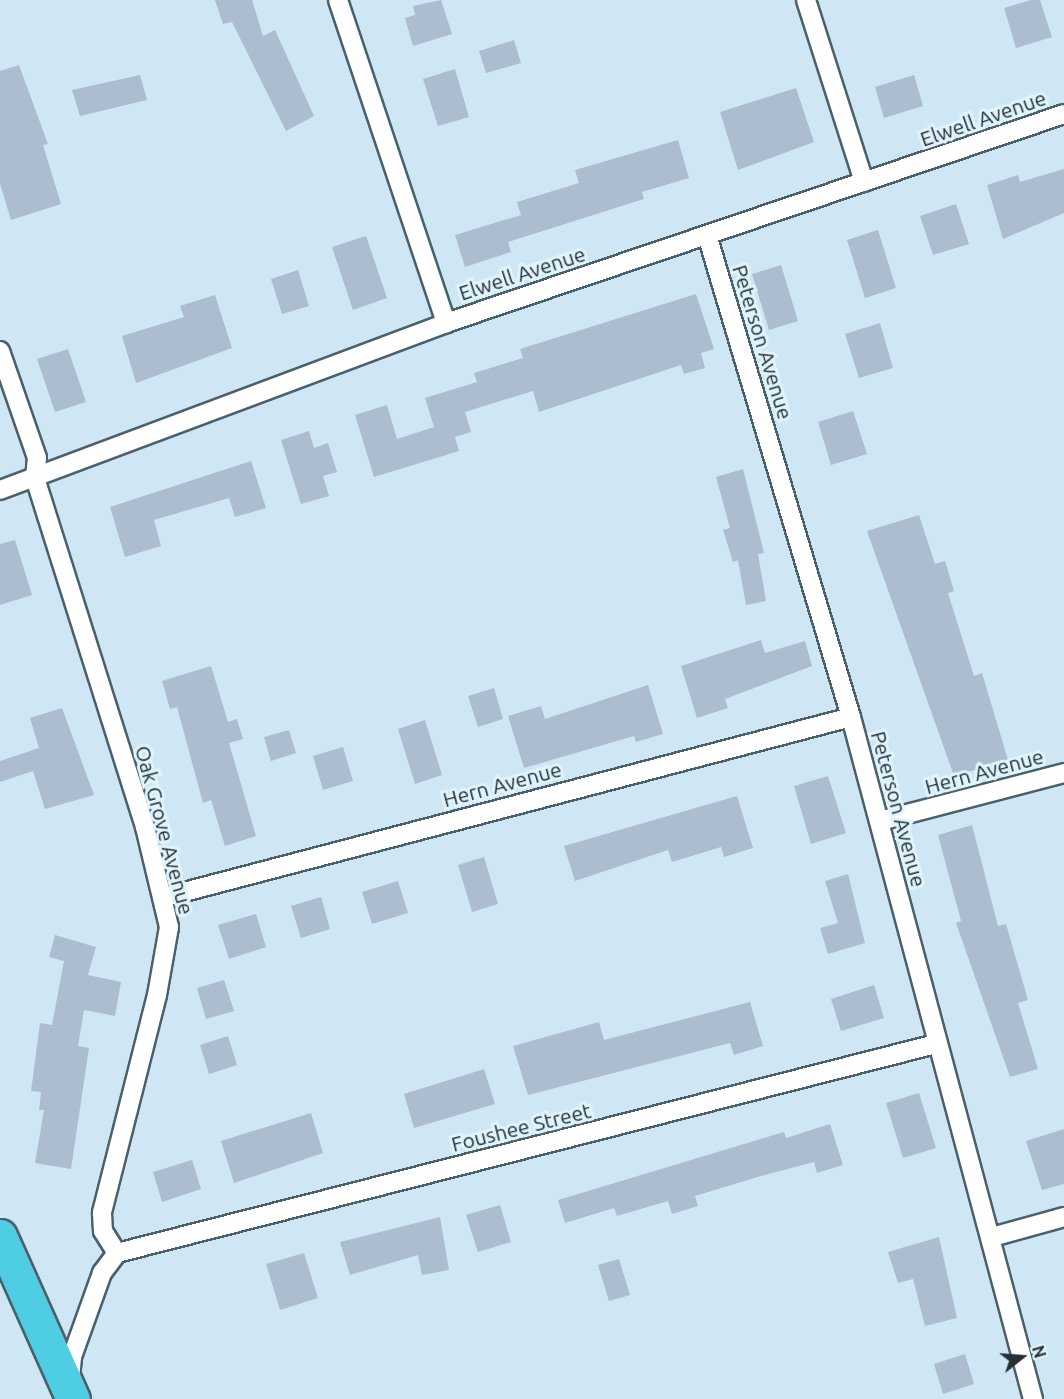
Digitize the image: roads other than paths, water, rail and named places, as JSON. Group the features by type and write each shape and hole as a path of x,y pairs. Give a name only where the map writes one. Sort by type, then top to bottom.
{"highway":[{"path":"0,1236 71,1394"}],"street":[{"path":"338,0 446,323"},
{"path":"806,0 864,182"},
{"name":"Elwell Avenue","path":"0,490 446,323 1064,114"},
{"name":"Peterson Avenue","path":"707,236 851,717 880,821 936,1044 992,1237 1033,1399"},
{"name":"Oak Grove Avenue","path":"0,351 37,458 35,478 165,897 169,927 158,995 102,1213 103,1231 117,1253"},
{"name":"Hern Avenue","path":"165,897 851,717"},
{"name":"Hern Avenue","path":"880,821 1064,773"},
{"name":"Foushee Street","path":"117,1253 936,1044"},
{"path":"992,1237 1064,1217"},
{"path":"71,1394 72,1357 102,1273 117,1253"}]}
